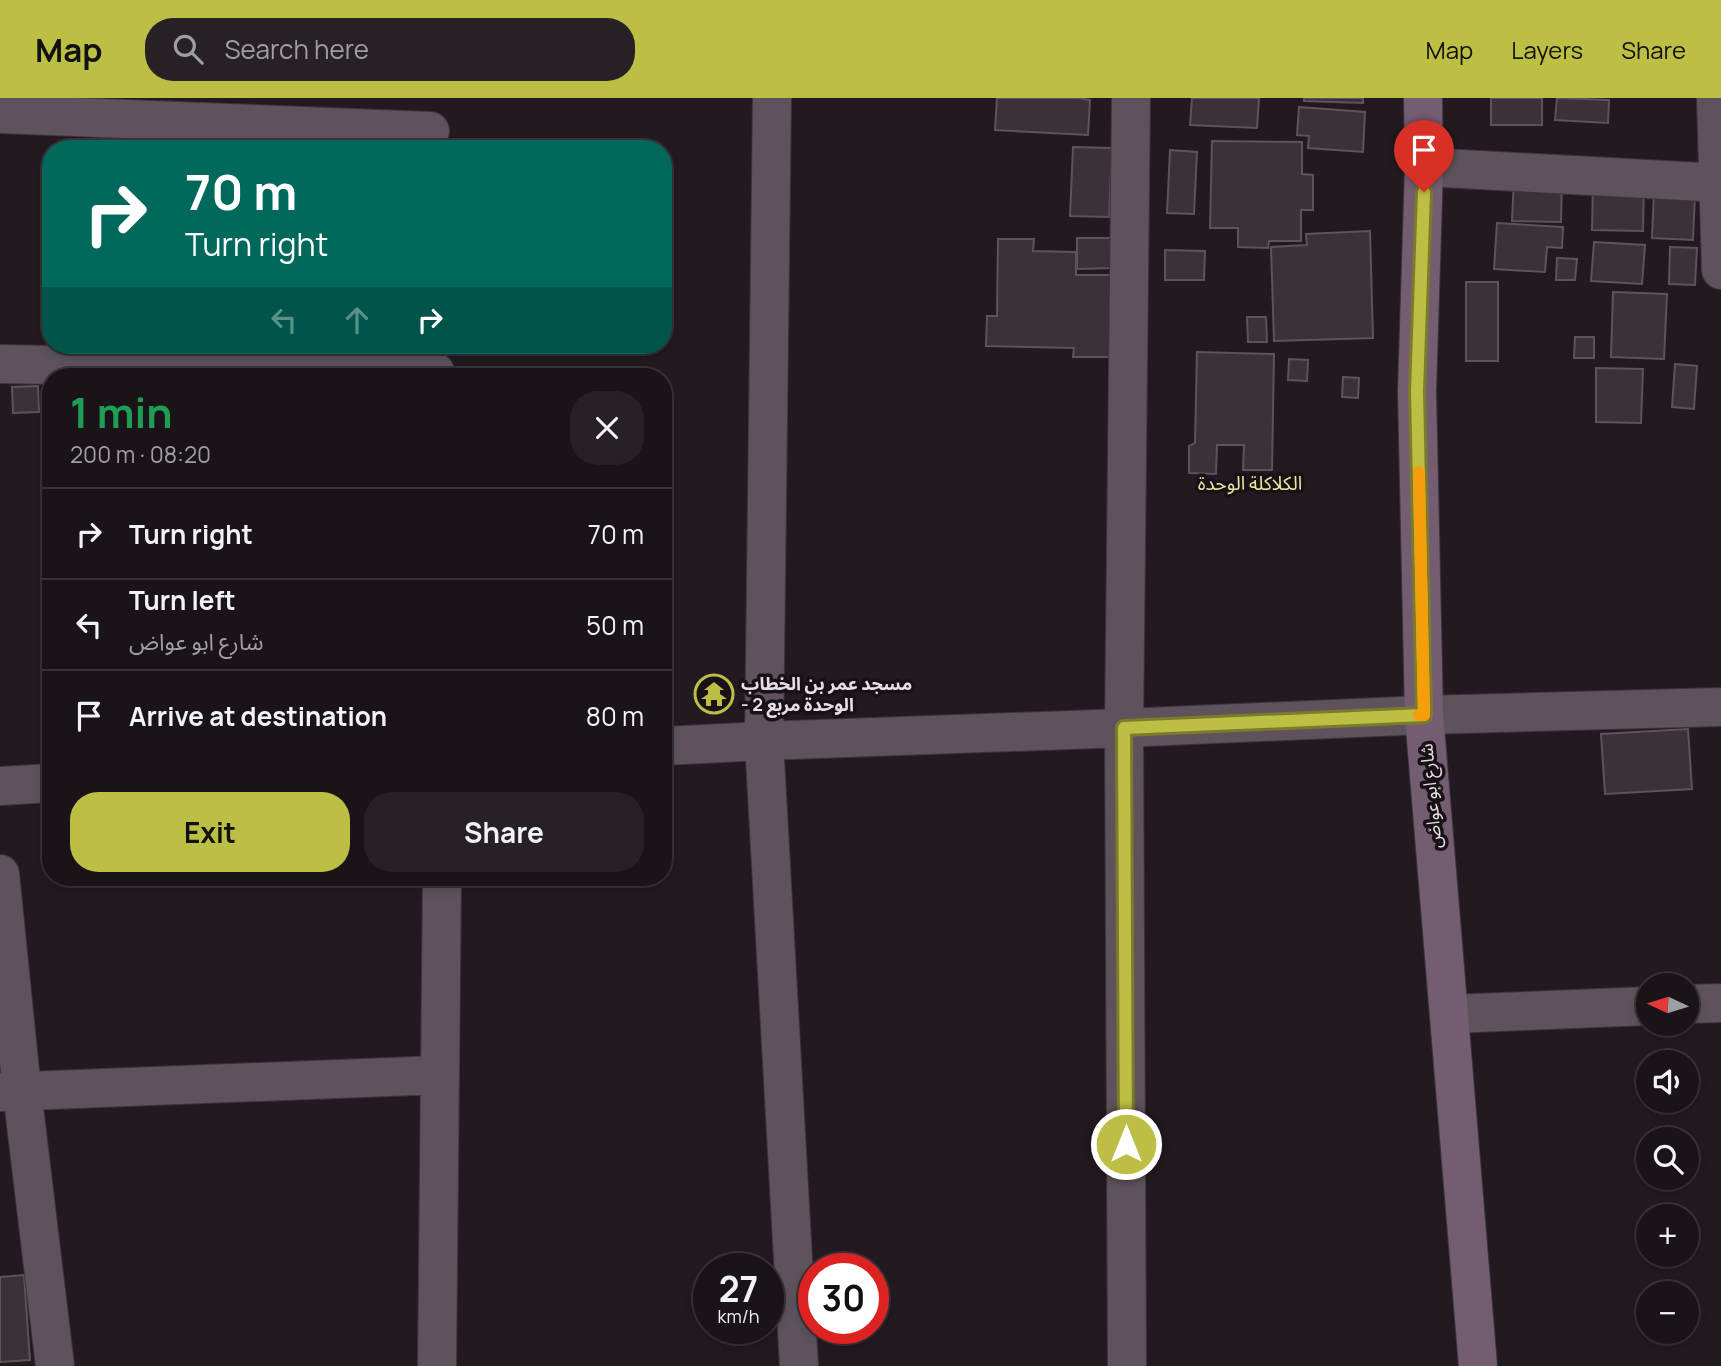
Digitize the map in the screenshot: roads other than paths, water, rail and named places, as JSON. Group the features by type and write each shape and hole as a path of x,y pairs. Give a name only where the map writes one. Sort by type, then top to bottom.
{"street":[{"path":"772,98 764,741 799,1366"},
{"path":"1127,1366 1124,728 1131,98"},
{"name":"شارع ابو عواض","path":"1423,98 1424,167 1417,391 1424,715 1478,1366"},
{"path":"1716,98 1721,270"},
{"path":"0,114 430,126"},
{"path":"1424,167 1719,183"},
{"path":"0,364 435,364"},
{"path":"672,746 1424,715 1721,707"},
{"path":"0,786 42,784"},
{"path":"0,874 11,1091 55,1366"},
{"path":"437,1366 442,886"},
{"path":"1699,1004 1721,1003"},
{"path":"1448,1014 1636,1006"},
{"path":"11,1091 440,1075"}],"place":[{"name":"مسجد عمر بن الخطاب - الوحدة مربع 2","path":"714,694"}],"district":[{"name":"الكلاكلة الوحدة","path":"1250,483"}]}
